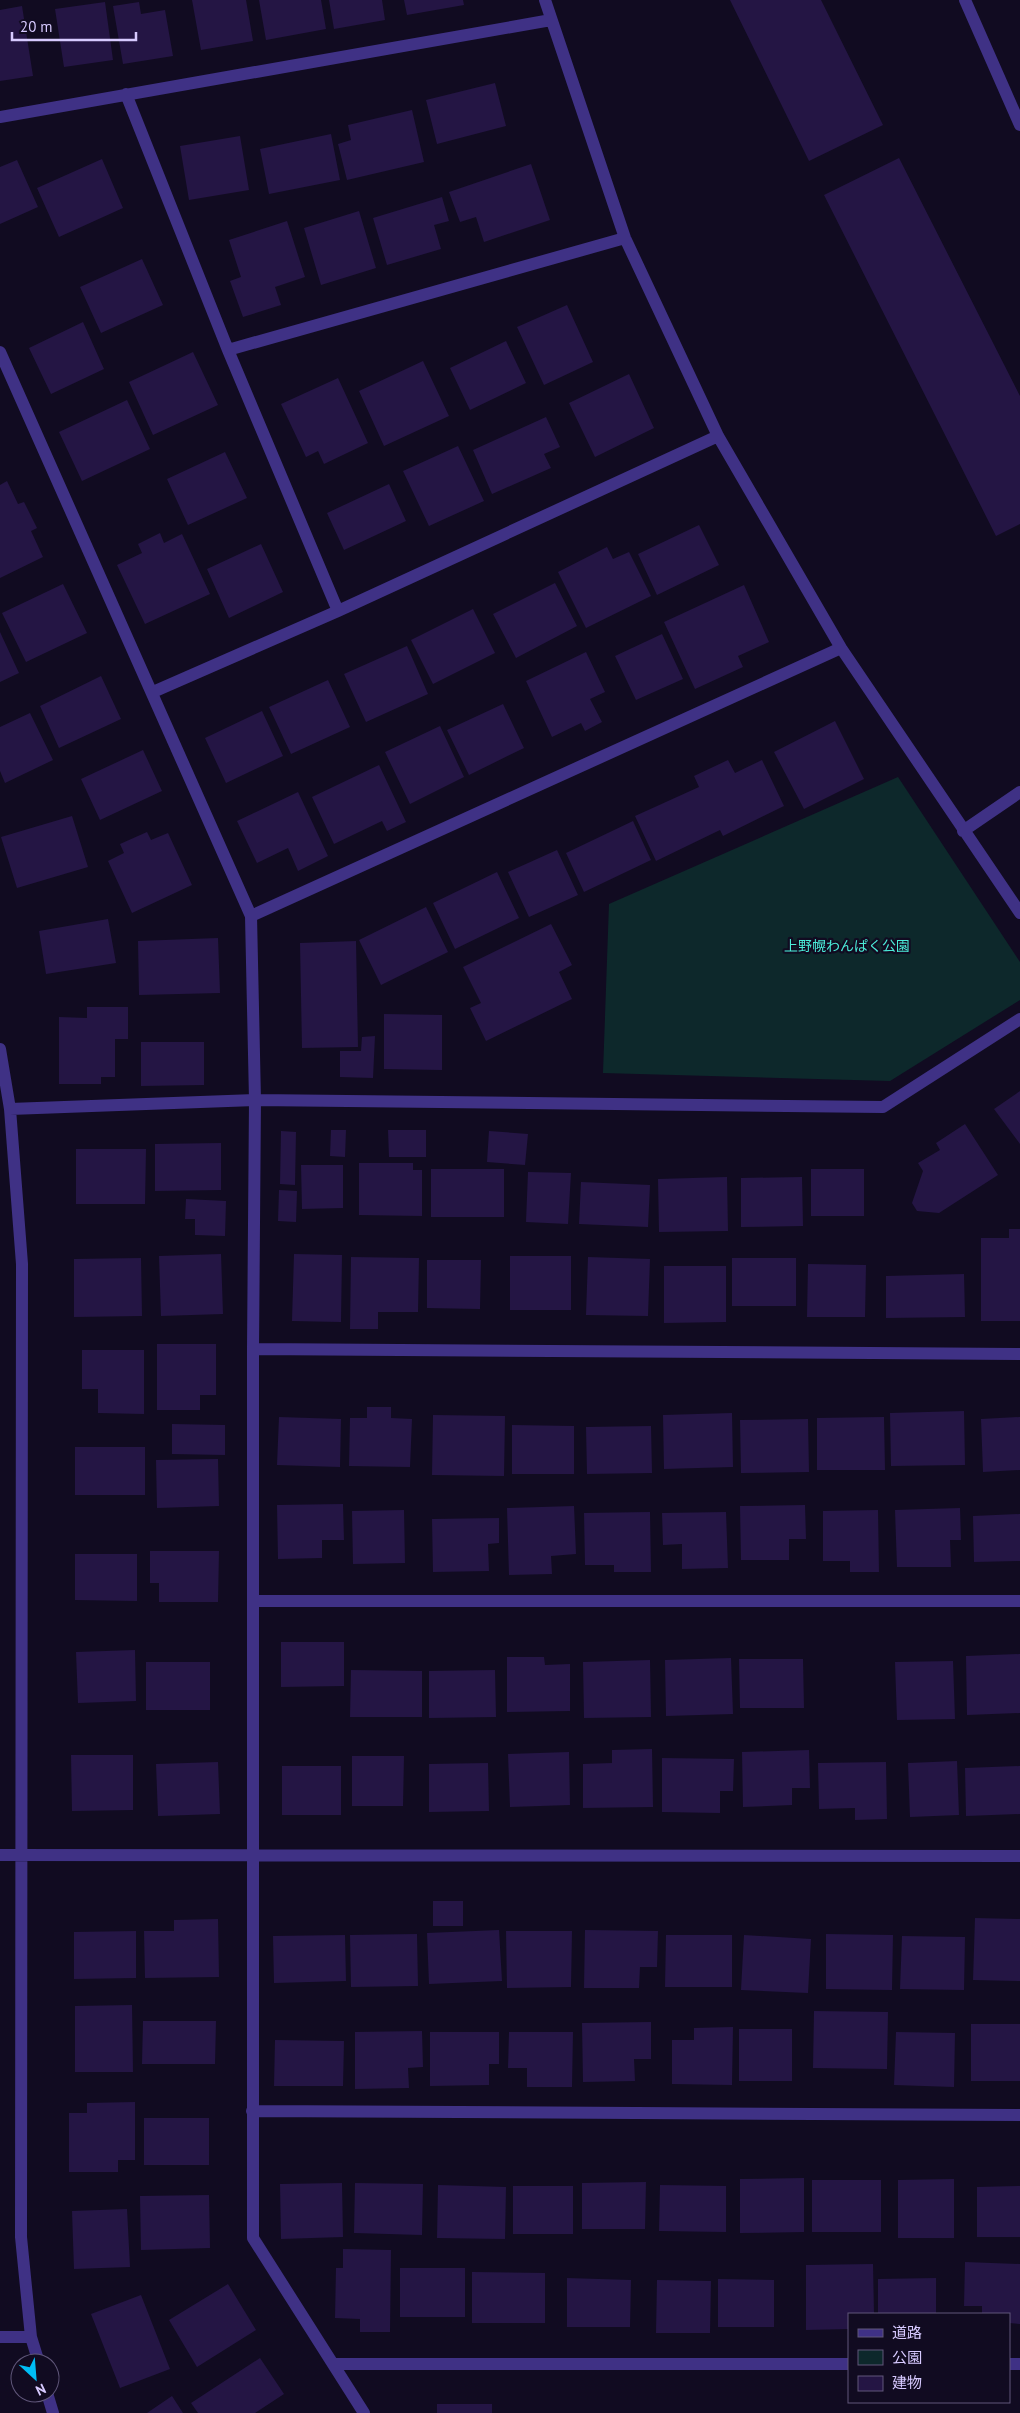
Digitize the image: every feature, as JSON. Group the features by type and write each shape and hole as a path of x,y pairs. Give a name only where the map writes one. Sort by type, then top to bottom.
{"street":[{"path":"545,0 625,238 718,436 842,648 963,831 1020,913"},
{"path":"965,0 1020,125"},
{"path":"0,117 551,20"},
{"path":"126,94 228,350 338,611"},
{"path":"228,350 625,238"},
{"path":"0,352 153,692 251,916 255,1100 253,1349 253,2238 364,2413"},
{"path":"153,692 338,611 718,436"},
{"path":"251,916 842,648"},
{"path":"963,831 1020,792"},
{"path":"10,1109 255,1100 883,1107 1020,1019"},
{"path":"0,1049 10,1109 22,1264 21,2237 31,2337 36,2353"},
{"path":"253,1349 1020,1354"},
{"path":"254,1602 1020,1601"},
{"path":"0,1855 1020,1856"},
{"path":"252,2111 1020,2115"},
{"path":"0,2337 31,2337"},
{"path":"334,2364 848,2364"}],"green space":[{"name":"上野幌わんぱく公園","path":"898,777 1020,962 1020,1000 890,1081 603,1073 609,904"}],"building":[{"path":"192,0 246,0 253,41 201,50"},
{"path":"259,0 321,0 326,29 266,40"},
{"path":"329,0 382,0 385,20 334,29"},
{"path":"404,0 463,0 464,5 407,15"},
{"path":"730,0 821,0 883,125 809,161"},
{"path":"105,2 113,60 64,67 55,9"},
{"path":"139,2 141,14 165,10 173,56 123,64 113,6"},
{"path":"22,6 33,76 0,81 0,10"},
{"path":"495,83 506,126 437,144 426,100"},
{"path":"412,110 424,162 347,180 338,144 351,140 348,125"},
{"path":"331,134 340,180 269,194 260,149"},
{"path":"240,136 249,190 189,200 180,146"},
{"path":"899,158 1020,396 1020,524 996,536 824,195"},
{"path":"102,159 123,208 59,237 37,188"},
{"path":"17,160 38,207 0,224 0,167"},
{"path":"531,164 550,220 484,242 476,217 460,222 449,192"},
{"path":"442,197 449,221 434,225 441,249 387,265 373,218"},
{"path":"359,211 376,268 321,285 304,228"},
{"path":"287,221 305,277 275,287 281,305 243,317 230,281 241,277 229,240"},
{"path":"142,259 163,305 101,333 80,287"},
{"path":"567,305 593,362 544,385 517,327"},
{"path":"83,322 104,369 51,394 29,348"},
{"path":"506,341 526,383 470,410 450,368"},
{"path":"193,352 218,405 153,435 129,382"},
{"path":"423,361 449,416 384,446 359,391"},
{"path":"629,374 654,428 595,457 569,403"},
{"path":"338,378 368,443 324,464 318,451 306,457 281,404"},
{"path":"127,400 150,449 82,481 59,432"},
{"path":"546,417 560,447 544,454 551,468 492,494 473,450"},
{"path":"458,446 484,501 429,526 403,471"},
{"path":"225,452 247,498 188,525 167,479"},
{"path":"7,481 18,504 24,502 37,528 31,531 43,557 0,578 0,485"},
{"path":"389,484 406,521 344,550 327,513"},
{"path":"699,525 719,565 657,595 638,554"},
{"path":"160,533 164,543 182,534 210,594 145,624 117,565 142,553 138,544"},
{"path":"261,544 283,592 229,618 207,569"},
{"path":"607,547 613,559 629,552 651,596 586,628 558,572"},
{"path":"555,583 577,626 516,658 493,614"},
{"path":"63,584 87,633 26,662 2,613"},
{"path":"744,585 769,642 738,656 743,667 695,689 664,622"},
{"path":"473,609 495,653 433,684 411,640"},
{"path":"0,632 19,673 0,682"},
{"path":"662,634 683,679 636,700 615,656"},
{"path":"407,646 428,694 366,722 344,674"},
{"path":"586,652 605,692 590,699 602,722 585,731 581,723 552,737 526,681"},
{"path":"101,676 121,719 59,748 40,706"},
{"path":"328,680 350,727 291,754 269,707"},
{"path":"503,704 524,748 469,775 447,730"},
{"path":"262,711 283,756 226,783 205,738"},
{"path":"30,713 53,760 5,783 0,771 0,727"},
{"path":"835,721 864,779 804,809 774,752"},
{"path":"440,726 464,777 410,804 385,752"},
{"path":"143,750 162,791 100,820 81,779"},
{"path":"728,760 735,773 762,760 784,806 723,836 720,830 656,861 635,816 699,787 694,776"},
{"path":"379,765 406,822 387,831 382,821 334,844 312,797"},
{"path":"298,792 328,856 298,871 288,848 257,863 237,821"},
{"path":"72,816 88,867 17,888 1,837"},
{"path":"633,821 651,860 584,892 566,853"},
{"path":"147,832 151,840 168,833 192,885 132,913 108,861 124,853 120,844"},
{"path":"557,850 578,895 529,917 508,872"},
{"path":"497,872 519,918 455,949 433,903"},
{"path":"426,907 448,952 381,985 359,940"},
{"path":"108,919 116,963 46,974 39,931"},
{"path":"551,924 572,965 559,972 572,999 486,1041 470,1008 481,1003 463,967"},
{"path":"218,938 220,993 139,995 138,941"},
{"path":"356,941 358,1047 302,1048 300,943"},
{"path":"87,1007 128,1007 128,1039 115,1039 115,1077 101,1077 101,1084 59,1084 59,1017 87,1018"},
{"path":"384,1014 442,1015 442,1070 384,1069"},
{"path":"375,1036 373,1078 340,1077 340,1051 361,1051 362,1037"},
{"path":"141,1042 204,1042 204,1085 141,1086"},
{"path":"1020,1091 1020,1144 994,1109"},
{"path":"965,1124 998,1175 939,1213 917,1211 912,1203 923,1171 918,1163 940,1150 936,1143"},
{"path":"331,1130 346,1130 345,1157 330,1156"},
{"path":"388,1130 426,1130 426,1157 389,1157"},
{"path":"281,1131 296,1132 295,1185 280,1184"},
{"path":"489,1131 528,1134 525,1165 487,1162"},
{"path":"221,1143 221,1190 155,1191 155,1144"},
{"path":"76,1149 146,1149 145,1204 76,1204"},
{"path":"359,1163 413,1163 413,1170 422,1170 422,1216 359,1215"},
{"path":"301,1165 343,1165 343,1208 302,1209"},
{"path":"431,1169 504,1169 504,1217 431,1217"},
{"path":"811,1169 864,1169 864,1216 811,1216"},
{"path":"528,1172 571,1173 568,1224 526,1222"},
{"path":"727,1177 728,1231 659,1232 658,1179"},
{"path":"802,1177 803,1226 741,1227 741,1178"},
{"path":"581,1182 650,1185 648,1227 579,1224"},
{"path":"279,1190 297,1191 296,1222 278,1221"},
{"path":"186,1199 226,1201 225,1236 195,1235 195,1219 185,1219"},
{"path":"1009,1229 1020,1229 1020,1321 981,1321 981,1238 1009,1238"},
{"path":"221,1254 223,1314 161,1316 159,1256"},
{"path":"294,1254 342,1255 341,1322 292,1321"},
{"path":"510,1256 571,1256 571,1310 510,1310"},
{"path":"351,1257 419,1258 418,1312 378,1312 378,1329 350,1329"},
{"path":"588,1257 650,1259 648,1316 586,1315"},
{"path":"141,1258 142,1316 74,1317 74,1259"},
{"path":"732,1258 796,1258 796,1306 732,1306"},
{"path":"427,1260 481,1260 480,1309 427,1308"},
{"path":"808,1264 866,1265 865,1317 807,1317"},
{"path":"664,1266 726,1266 726,1322 664,1323"},
{"path":"964,1274 965,1317 886,1318 886,1276"},
{"path":"157,1344 216,1344 216,1395 200,1395 200,1410 157,1410"},
{"path":"82,1350 144,1350 144,1414 98,1413 98,1389 82,1389"},
{"path":"367,1407 391,1407 391,1418 412,1419 410,1467 349,1466 350,1418 367,1418"},
{"path":"964,1411 965,1465 891,1466 890,1413"},
{"path":"732,1413 733,1467 664,1469 663,1415"},
{"path":"433,1415 505,1416 504,1476 432,1475"},
{"path":"279,1417 341,1419 340,1467 277,1465"},
{"path":"884,1417 885,1470 817,1470 817,1418"},
{"path":"1020,1417 1020,1470 983,1472 981,1419"},
{"path":"808,1419 809,1472 741,1473 740,1420"},
{"path":"172,1424 225,1425 225,1455 172,1454"},
{"path":"512,1425 574,1426 574,1474 512,1474"},
{"path":"651,1426 652,1473 587,1474 586,1427"},
{"path":"75,1447 145,1447 145,1495 75,1495"},
{"path":"218,1459 219,1506 157,1508 156,1460"},
{"path":"343,1504 344,1540 322,1540 322,1558 278,1559 277,1505"},
{"path":"805,1505 806,1539 789,1539 789,1560 741,1560 740,1506"},
{"path":"574,1506 576,1554 551,1556 552,1574 509,1575 507,1508"},
{"path":"960,1508 961,1540 950,1540 951,1567 897,1567 895,1510"},
{"path":"404,1510 405,1563 353,1564 352,1511"},
{"path":"878,1510 879,1572 850,1572 850,1561 823,1561 823,1511"},
{"path":"650,1512 651,1572 614,1572 614,1565 585,1565 584,1513"},
{"path":"726,1512 728,1568 682,1569 682,1544 663,1545 662,1513"},
{"path":"1020,1514 1020,1561 974,1562 973,1516"},
{"path":"499,1518 499,1543 488,1544 489,1571 433,1572 432,1519"},
{"path":"150,1551 219,1551 218,1602 159,1602 159,1583 150,1583"},
{"path":"75,1554 137,1554 137,1601 75,1600"},
{"path":"281,1642 344,1642 344,1686 281,1687"},
{"path":"135,1650 136,1701 78,1703 76,1652"},
{"path":"1020,1654 1020,1713 967,1715 966,1656"},
{"path":"507,1657 544,1657 545,1665 570,1664 570,1711 507,1712"},
{"path":"731,1658 733,1714 666,1716 665,1660"},
{"path":"739,1659 803,1659 804,1708 740,1708"},
{"path":"650,1660 651,1717 584,1718 583,1662"},
{"path":"953,1661 955,1719 897,1720 895,1662"},
{"path":"146,1662 210,1662 210,1710 146,1710"},
{"path":"351,1670 422,1671 422,1717 350,1717"},
{"path":"495,1670 496,1717 429,1718 429,1671"},
{"path":"652,1749 653,1807 583,1808 583,1764 612,1763 612,1750"},
{"path":"809,1750 810,1788 792,1788 792,1805 743,1807 742,1752"},
{"path":"569,1752 570,1805 510,1807 508,1754"},
{"path":"71,1755 133,1755 133,1810 72,1811"},
{"path":"352,1756 404,1756 403,1806 352,1806"},
{"path":"662,1758 734,1759 733,1791 720,1791 720,1813 662,1812"},
{"path":"957,1761 959,1815 910,1817 908,1763"},
{"path":"218,1762 220,1814 158,1816 156,1764"},
{"path":"886,1762 887,1819 855,1820 855,1808 819,1809 818,1763"},
{"path":"488,1763 489,1811 429,1812 429,1764"},
{"path":"282,1766 341,1766 341,1815 282,1815"},
{"path":"1020,1766 1020,1814 966,1816 965,1768"},
{"path":"433,1901 463,1901 463,1926 433,1926"},
{"path":"975,1918 1020,1919 1020,1981 973,1980"},
{"path":"218,1919 219,1977 145,1978 144,1931 174,1931 174,1920"},
{"path":"499,1930 502,1981 429,1984 427,1933"},
{"path":"585,1930 658,1931 657,1967 640,1967 639,1988 584,1988"},
{"path":"136,1931 136,1978 74,1979 74,1932"},
{"path":"506,1931 572,1931 571,1987 507,1988"},
{"path":"417,1934 418,1986 351,1987 350,1935"},
{"path":"826,1934 893,1935 892,1990 826,1989"},
{"path":"345,1935 346,1981 274,1983 273,1936"},
{"path":"666,1935 732,1935 732,1987 665,1987"},
{"path":"744,1935 811,1939 808,1993 741,1990"},
{"path":"902,1936 965,1937 964,1990 900,1989"},
{"path":"132,2005 133,2072 75,2072 75,2006"},
{"path":"814,2011 888,2012 887,2069 813,2068"},
{"path":"143,2021 216,2021 215,2064 142,2064"},
{"path":"651,2022 651,2059 634,2059 635,2081 583,2082 582,2023"},
{"path":"971,2024 1020,2024 1020,2081 971,2081"},
{"path":"733,2027 732,2085 672,2084 672,2040 694,2040 694,2028"},
{"path":"739,2029 792,2029 792,2081 739,2081"},
{"path":"422,2031 423,2067 408,2068 409,2088 355,2089 355,2032"},
{"path":"430,2032 499,2032 499,2064 489,2064 489,2085 430,2086"},
{"path":"509,2032 573,2032 572,2087 527,2087 527,2068 508,2068"},
{"path":"896,2032 955,2033 954,2087 894,2085"},
{"path":"275,2040 344,2041 343,2086 274,2086"},
{"path":"135,2102 135,2160 118,2160 118,2172 69,2172 69,2113 87,2113 87,2103"},
{"path":"144,2118 209,2118 209,2165 144,2165"},
{"path":"804,2178 804,2232 740,2233 740,2179"},
{"path":"954,2179 954,2238 898,2238 898,2180"},
{"path":"812,2180 881,2180 881,2232 812,2232"},
{"path":"646,2182 645,2229 582,2229 582,2183"},
{"path":"342,2183 343,2237 281,2239 280,2184"},
{"path":"355,2183 423,2184 422,2235 354,2233"},
{"path":"438,2185 506,2187 505,2239 437,2238"},
{"path":"660,2185 726,2186 726,2232 659,2231"},
{"path":"513,2186 573,2186 573,2234 513,2234"},
{"path":"1020,2186 1020,2237 977,2237 977,2187"},
{"path":"209,2195 210,2248 141,2250 140,2196"},
{"path":"127,2209 130,2267 74,2269 72,2211"},
{"path":"343,2249 391,2250 390,2332 360,2332 360,2319 335,2318 336,2268 343,2268"},
{"path":"965,2262 1020,2264 1020,2324 1010,2323 1010,2313 982,2313 982,2306 964,2306"},
{"path":"873,2264 874,2313 848,2313 848,2329 806,2330 806,2265"},
{"path":"400,2268 465,2268 465,2317 400,2317"},
{"path":"472,2272 545,2273 545,2323 472,2323"},
{"path":"567,2278 631,2280 630,2327 567,2327"},
{"path":"936,2278 936,2313 878,2313 878,2279"},
{"path":"718,2279 774,2280 774,2327 718,2327"},
{"path":"657,2280 711,2281 710,2333 656,2333"},
{"path":"228,2284 256,2330 197,2367 169,2320"},
{"path":"141,2295 170,2369 120,2388 91,2314"},
{"path":"260,2358 284,2394 255,2413 198,2413 191,2403"},
{"path":"172,2396 183,2413 147,2413"},
{"path":"437,2404 492,2404 492,2413 437,2413"}]}
